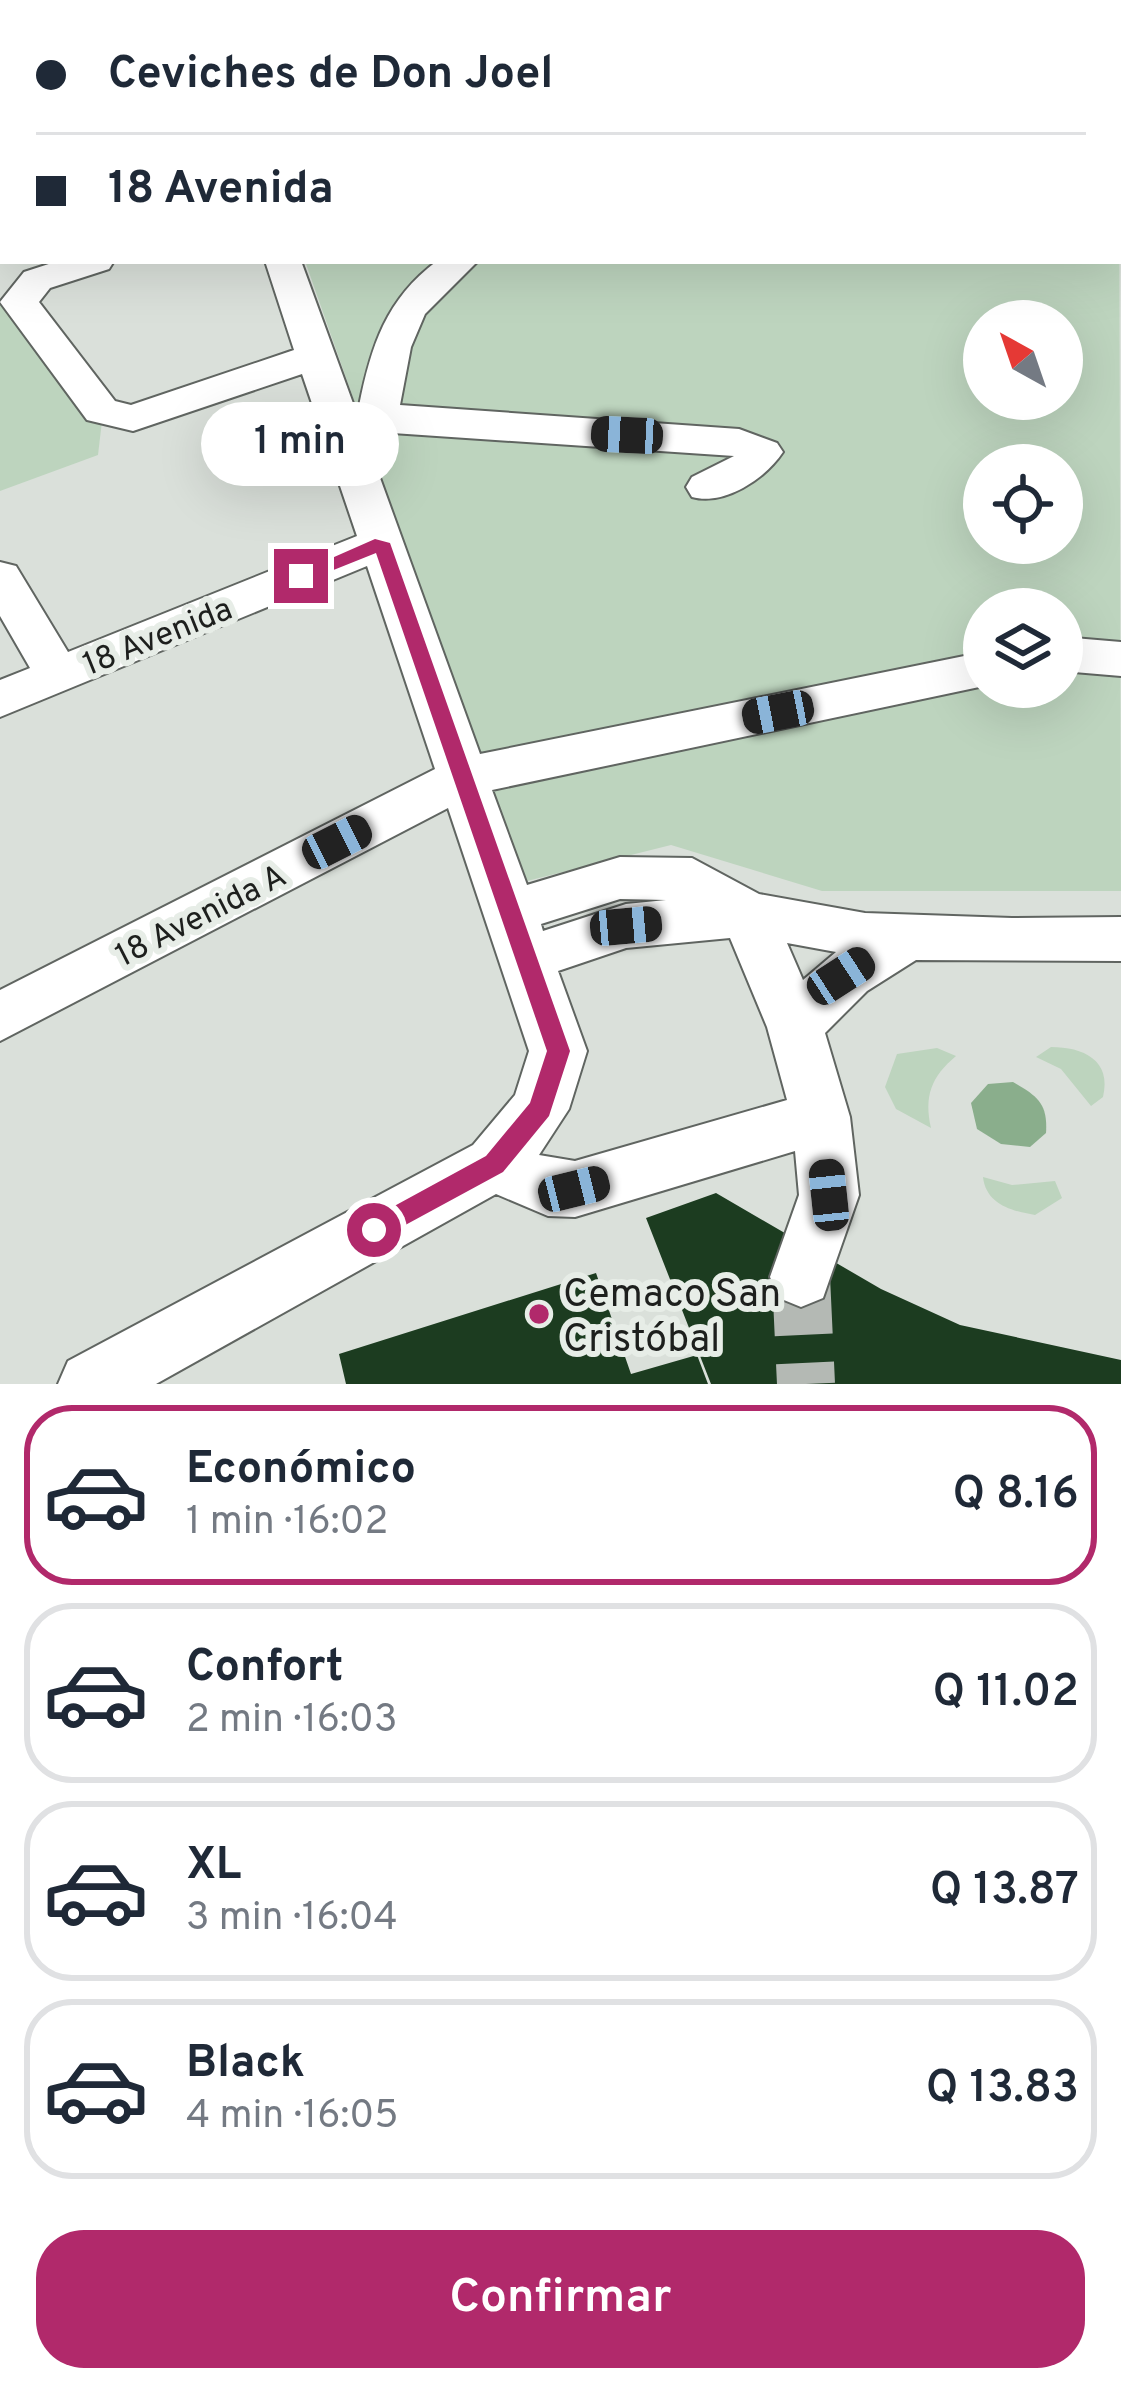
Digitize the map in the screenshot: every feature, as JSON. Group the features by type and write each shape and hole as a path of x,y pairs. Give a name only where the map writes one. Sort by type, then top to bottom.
{"street":[{"path":"87,264 37,280 19,302 101,411 114,418 133,418 316,356"},
{"path":"91,1384 494,1164 540,1108 558,1051 381,543 358,418 316,356 284,264"},
{"path":"358,418 408,305 456,264"},
{"path":"358,418 739,442 762,452 761,458 707,487"},
{"name":"18 Avenida","path":"0,699 381,543"},
{"path":"0,577 58,675"},
{"path":"1083,655 1121,658"},
{"name":"18 Avenida A","path":"0,1017 463,777 963,673"},
{"path":"518,936 747,914 865,935 1012,941 1121,939"},
{"path":"747,914 794,1027 820,1118 829,1195 801,1277"},
{"path":"794,1027 841,976 884,948 917,935"},
{"path":"494,1164 548,1188 574,1189 820,1118"}],"shaded area":[{"path":"306,264 1119,264 1121,891 822,891 671,845 523,882"},
{"path":"0,301 22,306 102,421 98,455 0,491"},
{"path":"1051,1047 1092,1058 1103,1074 1103,1097 1091,1106 1061,1069 1036,1057"},
{"path":"937,1048 956,1056 932,1088 931,1128 896,1109 885,1087 897,1054"},
{"path":"1013,1082 1035,1096 1045,1114 1046,1133 1030,1147 1001,1144 977,1129 971,1103 988,1084"},
{"path":"983,1177 1012,1185 1055,1181 1062,1198 1035,1215 1017,1211 994,1200"}],"building":[{"path":"716,1193 881,1289 960,1325 1121,1360 1121,1384 711,1384 646,1218"},
{"name":"Cemaco San Cristóbal","path":"596,1273 631,1374 697,1355 708,1384 346,1384 339,1354"}],"tunnel":[{"path":"801,1277 806,1384"}],"place":[{"name":"Cemaco San Cristóbal","path":"539,1314"}],"route":[{"path":"301,576 381,543 558,1051 540,1108 494,1164 374,1230"}]}
